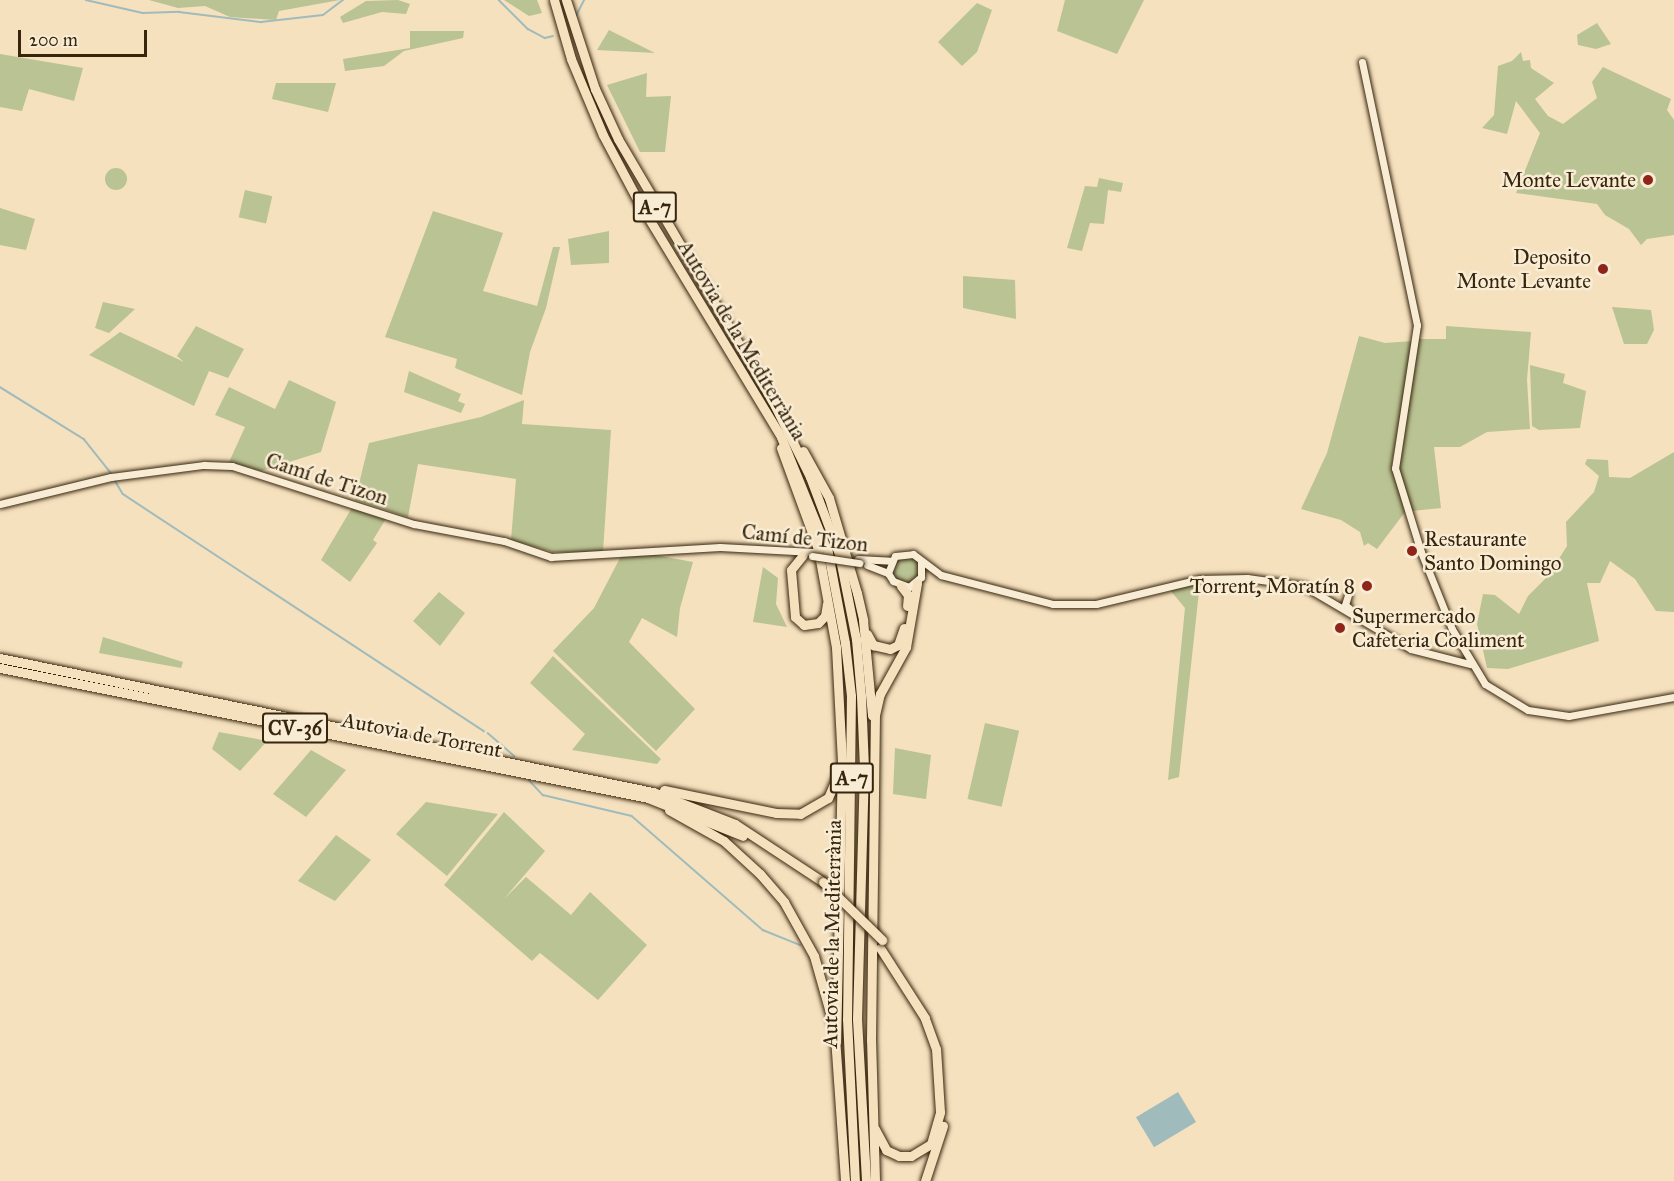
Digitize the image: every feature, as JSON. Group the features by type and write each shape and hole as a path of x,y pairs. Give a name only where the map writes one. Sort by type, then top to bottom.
{"highway":[{"name":"Autovia de la Mediterrània","path":"554,0 578,76 637,199 776,429 796,467 828,553 846,643 852,771 847,1019 855,1181"},
{"name":"Autovia de la Mediterrània","path":"566,0 589,73 646,193 773,402 810,477 839,554 856,639 864,768 857,1029 866,1181"},
{"path":"773,402 781,408 829,498 863,620 873,645 890,650 898,645 903,637 908,595 901,586"},
{"path":"776,429 813,532 828,593 837,658 840,755 836,1042 844,1181"},
{"path":"809,555 791,570 795,617 804,625 818,623 827,611 828,593"},
{"path":"875,1181 872,1102 875,716 880,694 906,646 919,580"},
{"path":"863,620 875,760"},
{"name":"Autovia de Torrent","path":"0,658 546,768"},
{"name":"Autovia de Torrent","path":"0,669 590,787"},
{"path":"546,768 776,813 800,814 816,808 833,791 840,755"},
{"path":"546,768 695,806 764,840 823,885 881,944 920,994 942,1056 945,1112 940,1140 925,1181"},
{"path":"590,787 650,803 687,819 724,841 760,874 784,902 814,956 836,1042"},
{"path":"590,787 648,798 731,829 776,854 823,885"},
{"path":"872,1102 877,1138 886,1150 898,1156 911,1156 931,1144 940,1112 936,1049 915,997 881,944"}],"street":[{"path":"1362,62 1417,325 1395,458 1396,475 1422,552 1470,664 1482,680 1519,706 1560,716 1674,697"},
{"name":"Camí de Tizon","path":"0,504 111,477 204,465 232,466 414,524 504,541 551,557 720,547 858,561 891,561"},
{"path":"940,574 901,586 888,573 891,561 904,552 913,554 940,574 1053,604 1096,604 1200,579 1247,578 1314,589 1411,649 1470,664"},
{"name":"Camí de Tizon","path":"858,561 888,573"},
{"path":"919,580 921,562"},
{"path":"1348,595 1345,605 1355,614"}],"green space":[{"path":"149,0 340,0 279,11 276,20 230,17 205,6 178,8"},
{"path":"398,0 410,4 406,14 382,12 343,23 340,17 366,1"},
{"path":"504,0 537,0 542,13 529,16"},
{"path":"1065,0 1144,0 1117,54 1057,31"},
{"path":"977,3 992,10 977,52 962,66 938,42"},
{"path":"1597,23 1611,44 1596,49 1578,45 1577,35"},
{"path":"609,30 655,53 597,50"},
{"path":"410,31 464,31 463,38 404,51 384,66 345,71 343,59 410,48"},
{"path":"1521,52 1523,61 1530,60 1531,68 1554,83 1535,99 1548,116 1563,124 1597,98 1592,82 1603,67 1671,99 1667,110 1674,120 1674,235 1647,239 1641,245 1629,229 1605,215 1597,204 1516,193 1540,133 1516,101 1507,134 1482,128 1494,115 1498,66 1512,61"},
{"path":"0,54 83,68 74,101 29,89 22,111 0,107"},
{"path":"647,73 646,97 671,96 665,152 640,152 607,85"},
{"path":"276,83 336,83 328,112 272,99"},
{"path":"116,168 124,171 127,179 124,187 116,190 108,187 105,179 108,171"},
{"path":"1099,178 1123,183 1121,192 1108,190 1104,224 1090,223 1082,251 1067,248 1085,186 1097,187"},
{"path":"245,190 272,196 266,224 239,217"},
{"path":"0,208 35,219 26,250 0,245"},
{"path":"433,211 503,233 483,291 537,306 553,247 560,247 546,308 530,352 522,395 455,368 457,359 385,337"},
{"path":"609,231 609,263 571,265 568,239"},
{"path":"963,276 1015,280 1016,319 963,308"},
{"path":"103,302 135,309 109,333 95,328"},
{"path":"1612,307 1651,310 1654,330 1647,344 1624,344"},
{"path":"196,326 244,349 228,378 209,371 194,406 89,355 120,332 184,362 177,356"},
{"path":"1446,326 1531,332 1527,380 1530,429 1487,432 1460,447 1434,447 1441,508 1412,511 1401,486 1397,464 1418,339 1446,339"},
{"path":"1359,336 1385,343 1413,341 1392,463 1405,512 1377,549 1368,543 1364,546 1360,532 1341,520 1301,509 1327,453"},
{"path":"1530,365 1565,374 1563,383 1586,391 1580,428 1539,430 1532,426"},
{"path":"409,371 461,394 458,401 465,404 461,413 404,392"},
{"path":"289,380 336,402 321,452 261,471 229,462 245,427 215,415 229,387 275,409"},
{"path":"524,400 522,424 611,430 603,552 553,552 511,540 516,479 418,464 408,517 355,500 369,443 481,417"},
{"path":"1674,452 1674,612 1656,611 1635,579 1610,561 1600,583 1587,583 1599,641 1508,669 1487,668 1477,624 1483,594 1495,595 1519,614 1528,596 1548,576 1567,546 1566,522 1594,492 1599,476 1585,464 1587,459 1608,460 1609,477 1630,478"},
{"path":"353,506 387,517 373,540 377,543 350,582 321,560"},
{"path":"650,554 693,562 680,608 677,637 642,618 629,642 695,709 656,751 553,651 594,608 621,556"},
{"path":"912,556 919,563 919,575 908,584 895,579 892,573 895,560"},
{"path":"763,567 778,578 776,604 787,627 753,622"},
{"path":"1200,582 1179,777 1168,780 1185,608 1170,590"},
{"path":"439,592 465,613 440,646 413,621"},
{"path":"103,637 183,662 181,668 99,653"},
{"path":"553,656 661,759 657,764 572,750 585,734 530,683"},
{"path":"985,723 1019,731 1002,807 967,799"},
{"path":"219,732 267,741 240,771 212,749"},
{"path":"895,748 931,755 926,799 893,794"},
{"path":"311,750 346,770 306,817 273,794"},
{"path":"426,802 498,814 447,876 396,834"},
{"path":"504,812 545,851 504,899 526,877 571,915 590,892 647,945 598,1000 540,953 532,961 444,885"},
{"path":"336,835 371,860 335,901 298,881"}],"water":[{"path":"1178,1092 1196,1122 1154,1147 1136,1117"}],"waterway":[{"path":"86,0 143,13 179,12 261,22 323,15 343,0"},
{"path":"499,0 528,29 545,38 553,36"},
{"path":"575,18 584,0"},
{"path":"0,387 84,439 111,473"},
{"path":"115,480 123,494 484,731"},
{"path":"488,733 514,756"},
{"path":"529,780 543,795 632,816 763,930 800,945"}],"place":[{"name":"Monte Levante","path":"1648,180"},
{"name":"Deposito Monte Levante","path":"1603,269"},
{"name":"Restaurante Santo Domingo","path":"1412,551"},
{"name":"Torrent, Moratín 8","path":"1367,586"},
{"name":"Supermercado Cafeteria Coaliment","path":"1340,628"}]}
